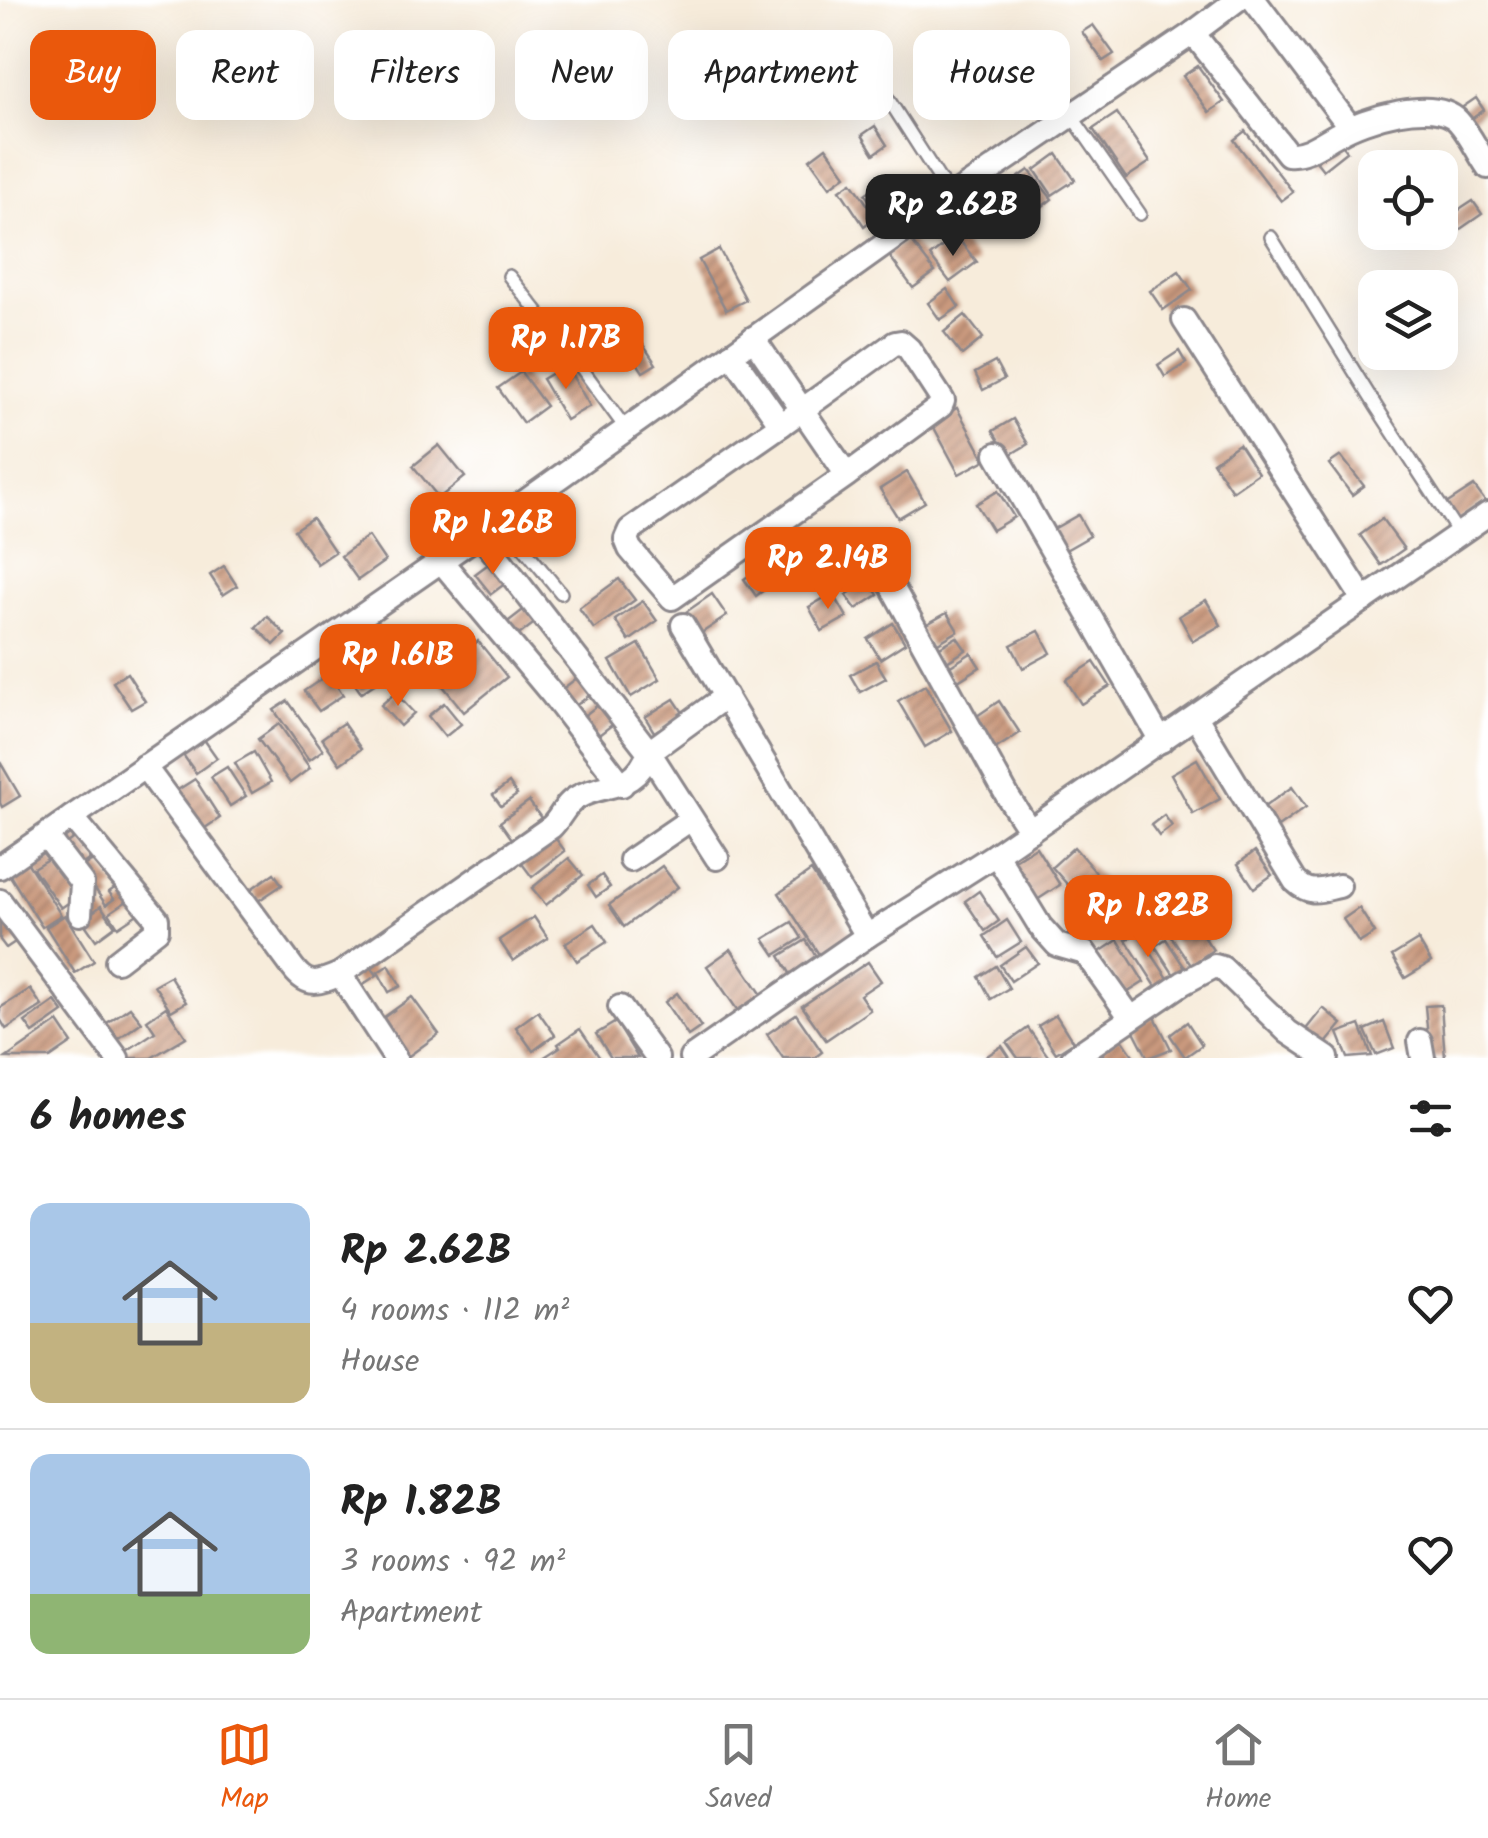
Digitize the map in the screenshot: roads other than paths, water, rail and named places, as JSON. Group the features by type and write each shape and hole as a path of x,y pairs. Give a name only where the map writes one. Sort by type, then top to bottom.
{"street":[{"path":"0,867 441,562 951,197 1237,0"},
{"path":"1254,0 1350,127"},
{"path":"1194,33 1288,154 1306,152 1350,127 1398,112 1444,112 1458,121 1488,168"},
{"path":"1184,320 1364,600"},
{"path":"753,338 847,475"},
{"path":"901,342 943,400 941,406 847,475 678,595 668,596 630,549 626,540 630,530 802,409 901,342"},
{"path":"731,354 781,425"},
{"path":"998,454 1161,741"},
{"path":"690,1058 867,936 1030,831 1488,514"},
{"path":"480,534 649,752 717,858"},
{"path":"441,562 622,785"},
{"path":"885,574 1030,831"},
{"path":"683,625 867,936"},
{"path":"144,766 301,978 311,982 340,974 551,828 579,796 622,785 645,762 649,752 726,696"},
{"path":"1196,717 1296,881 1304,890 1340,886"},
{"path":"72,816 157,919 157,930 117,961"},
{"path":"631,860 692,819"},
{"path":"46,836 82,884 80,914"},
{"path":"996,854 1040,926 1057,945 1085,954 1130,1018"},
{"path":"0,901 117,1058"},
{"path":"1073,1058 1202,971 1219,966 1288,1032 1327,1058"},
{"path":"340,974 396,1058"},
{"path":"620,1007 657,1058"}],"lane":[{"path":"893,106 951,197"},
{"path":"1071,115 1140,214"},
{"path":"1271,237 1459,534"},
{"path":"509,276 626,429"},
{"path":"500,520 561,593"}]}
